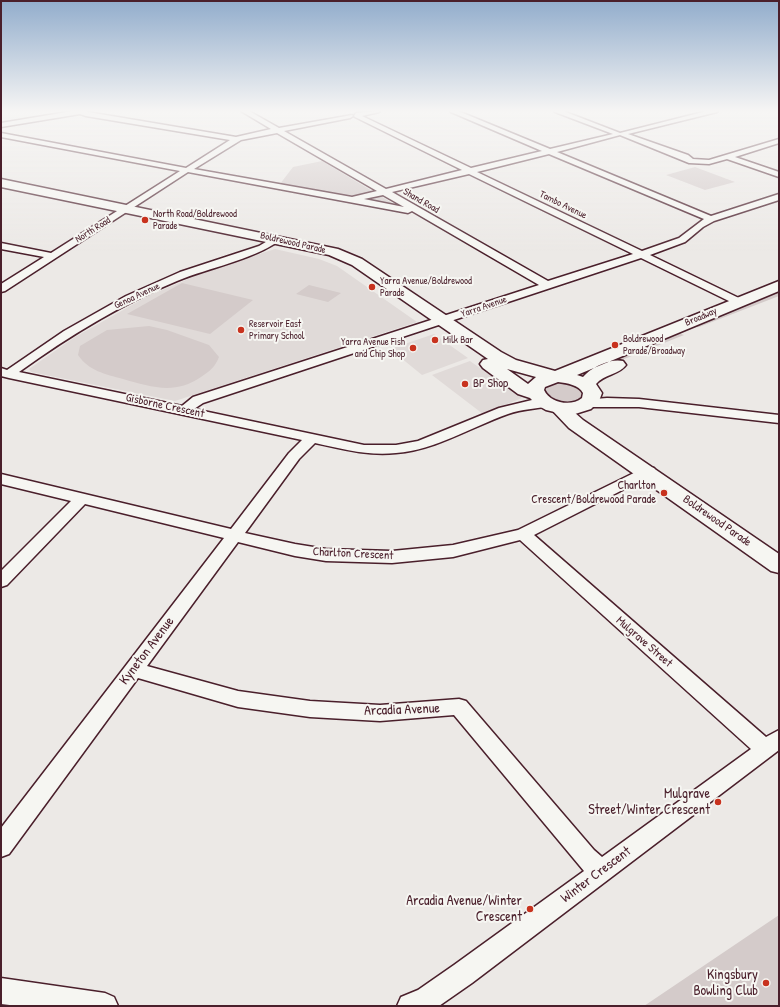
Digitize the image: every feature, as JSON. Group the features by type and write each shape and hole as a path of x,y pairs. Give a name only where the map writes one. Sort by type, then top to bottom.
{"main road":[{"name":"Boldrewood Parade","path":"8,186 124,211 333,252 357,262 437,322 487,357 525,390 544,400 576,424 779,565"},
{"name":"Broadway","path":"544,400 535,387 540,381 556,377 779,286"},
{"name":"Broadway","path":"587,396 593,376 604,370 779,299"},
{"path":"674,329 694,333"},
{"name":"Boldrewood Parade","path":"487,357 556,377 574,379 587,396 584,420 592,430 650,474"},
{"path":"544,400 572,408 587,396"}],"street":[{"path":"122,158 405,210 415,210"},
{"name":"North Road","path":"1,289 207,158"},
{"name":"Shand Road","path":"326,158 547,285"},
{"name":"Tambo Avenue","path":"442,158 739,302"},
{"path":"351,200 521,158"},
{"path":"566,158 711,219"},
{"path":"683,158 687,160 703,161 713,161 721,158"},
{"path":"726,158 779,175"},
{"name":"Yarra Avenue","path":"191,411 210,397 640,255 682,240 700,225 711,219 779,198"},
{"name":"Genoa Avenue","path":"5,373 100,313 171,280 262,248 273,241"},
{"path":"1,246 52,256"},
{"name":"Gisborne Crescent","path":"5,373 309,436 345,446 381,450 421,445 504,411 534,404 544,400"},
{"path":"587,396 607,402 639,403 779,419"},
{"name":"Kyneton Avenue","path":"1,846 309,436"},
{"name":"Charlton Crescent","path":"1,479 235,536 326,555 392,557 453,551 523,534 650,474"},
{"path":"1,581 82,499"},
{"name":"Mulgrave Street","path":"523,534 772,744"},
{"name":"Arcadia Avenue","path":"133,669 238,698 310,709 380,713 459,707 586,858 601,871"},
{"name":"Winter Crescent","path":"410,1006 427,999 463,974 772,744"},
{"path":"1,991 104,1006"}],"shaded area":[{"path":"322,161 394,204 280,184 293,167"},
{"path":"695,167 735,182 705,190 666,175"},
{"name":"Reservoir East Primary School","path":"275,249 319,259 337,266 417,322 175,401 31,372 29,369 75,337 148,296 212,269"},
{"path":"182,283 253,300 210,334 127,314"},
{"path":"309,285 341,293 328,302 296,294"},
{"path":"779,291 779,296 699,327 685,328"},
{"path":"149,326 167,330 209,345 219,357 210,371 191,383 172,388 163,388 143,385 98,371 87,365 78,355 80,346 107,330"},
{"path":"676,332 684,335 582,376 573,374"},
{"path":"434,334 468,358 422,375 390,349"},
{"path":"470,361 522,398 483,414 432,375"},
{"path":"563,381 584,390 584,397 568,403 553,399 544,392 547,385"},
{"path":"779,915 779,1006 644,1006"}],"place":[{"name":"North Road/Boldrewood Parade","path":"145,220"},
{"name":"Yarra Avenue/Boldrewood Parade","path":"372,287"},
{"name":"Reservoir East Primary School","path":"241,330"},
{"name":"Milk Bar","path":"435,340"},
{"name":"Boldrewood Parade/Broadway","path":"615,345"},
{"name":"Yarra Avenue Fish and Chip Shop","path":"413,348"},
{"name":"BP Shop","path":"465,384"},
{"name":"Charlton Crescent/Boldrewood Parade","path":"664,493"},
{"name":"Mulgrave Street/Winter Crescent","path":"718,802"},
{"name":"Arcadia Avenue/Winter Crescent","path":"530,909"},
{"name":"Kingsbury Bowling Club","path":"766,983"}]}
